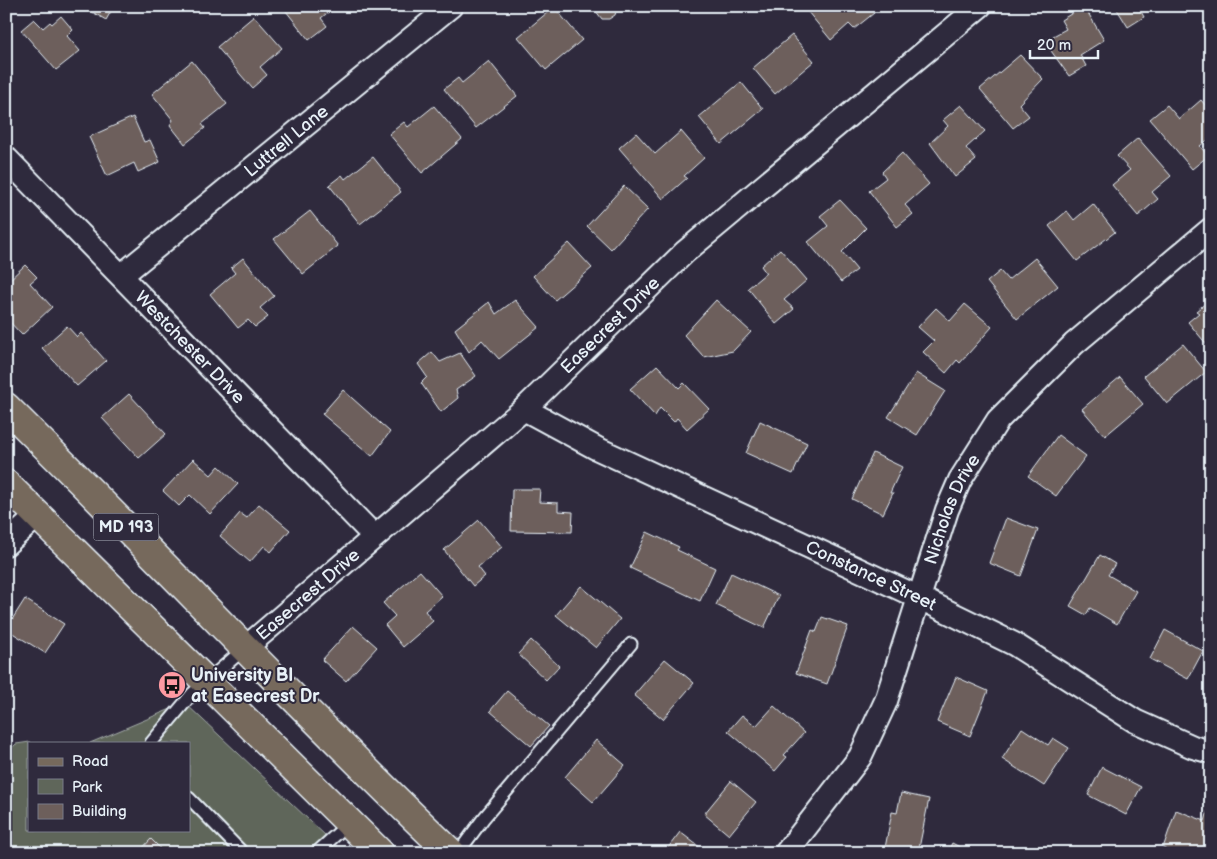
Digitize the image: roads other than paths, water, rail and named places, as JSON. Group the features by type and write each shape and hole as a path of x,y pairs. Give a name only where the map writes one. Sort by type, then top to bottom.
{"main road":[{"name":"MD 193","path":"6,407 81,481 244,649 451,853"},
{"name":"MD 193","path":"6,484 380,853"}],"street":[{"name":"Luttrell Lane","path":"122,275 451,6"},
{"name":"Easecrest Drive","path":"244,649 524,409 685,252 980,6"},
{"name":"Westchester Drive","path":"6,158 122,275 374,536"},
{"name":"Nicholas Drive","path":"786,853 860,757 886,701 947,510 960,480 998,420 1074,344 1211,229"},
{"name":"Constance Street","path":"524,409 596,448 920,598 1014,644 1135,721 1193,747 1211,752"},
{"path":"6,544 37,516"}],"lane":[{"path":"458,853 483,819 632,644"},
{"path":"152,742 192,694 244,649"},
{"path":"190,799 243,853"},
{"path":"316,853 350,822"}],"place":[{"name":"University Bl at Easecrest Dr","path":"172,685"}]}
